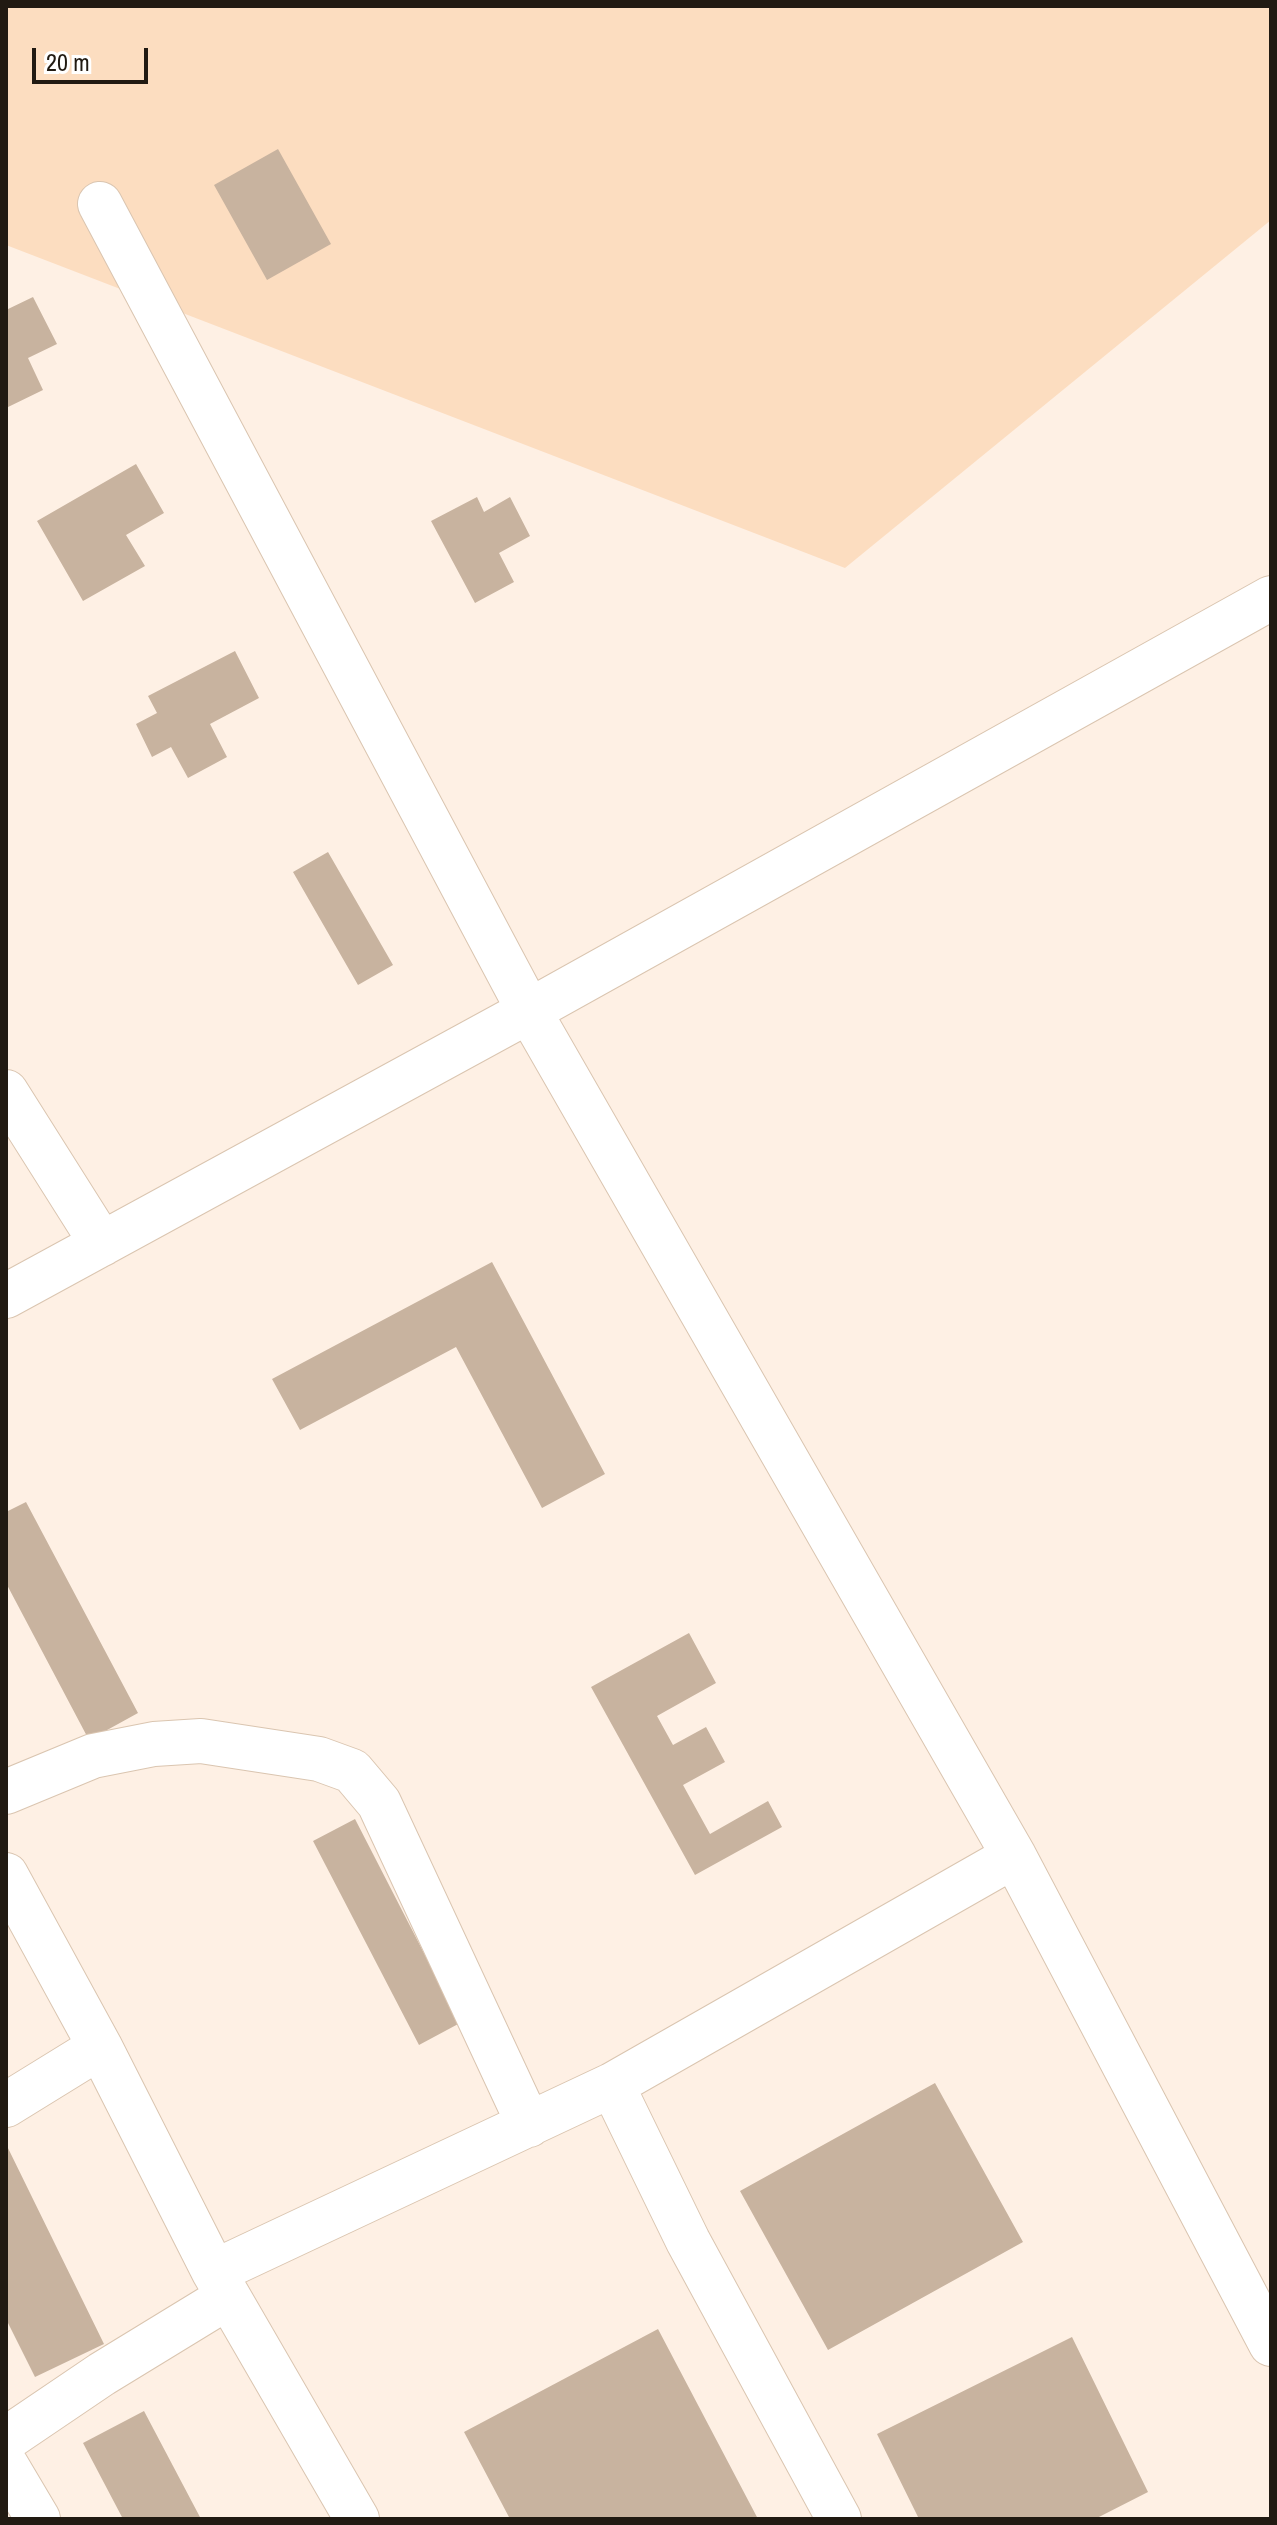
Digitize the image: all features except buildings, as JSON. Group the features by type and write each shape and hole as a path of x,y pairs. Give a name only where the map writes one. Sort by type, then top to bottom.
{"street":[{"path":"100,204 529,1011 1014,1856 1271,2344"},
{"path":"6,1296 529,1011 1271,598"},
{"path":"6,1092 102,1244"},
{"path":"6,1792 93,1756 154,1744 201,1741 319,1759 352,1771 379,1803 529,2125"},
{"path":"6,2439 102,2374 221,2284 612,2085 1014,1856"},
{"path":"6,1875 100,2047 221,2284 357,2519"},
{"path":"6,2105 100,2047"},
{"path":"612,2085 688,2241 839,2519"},
{"path":"6,2465 38,2519"}],"shaded area":[{"path":"6,6 1271,6 1271,220 845,568 6,245"}]}
